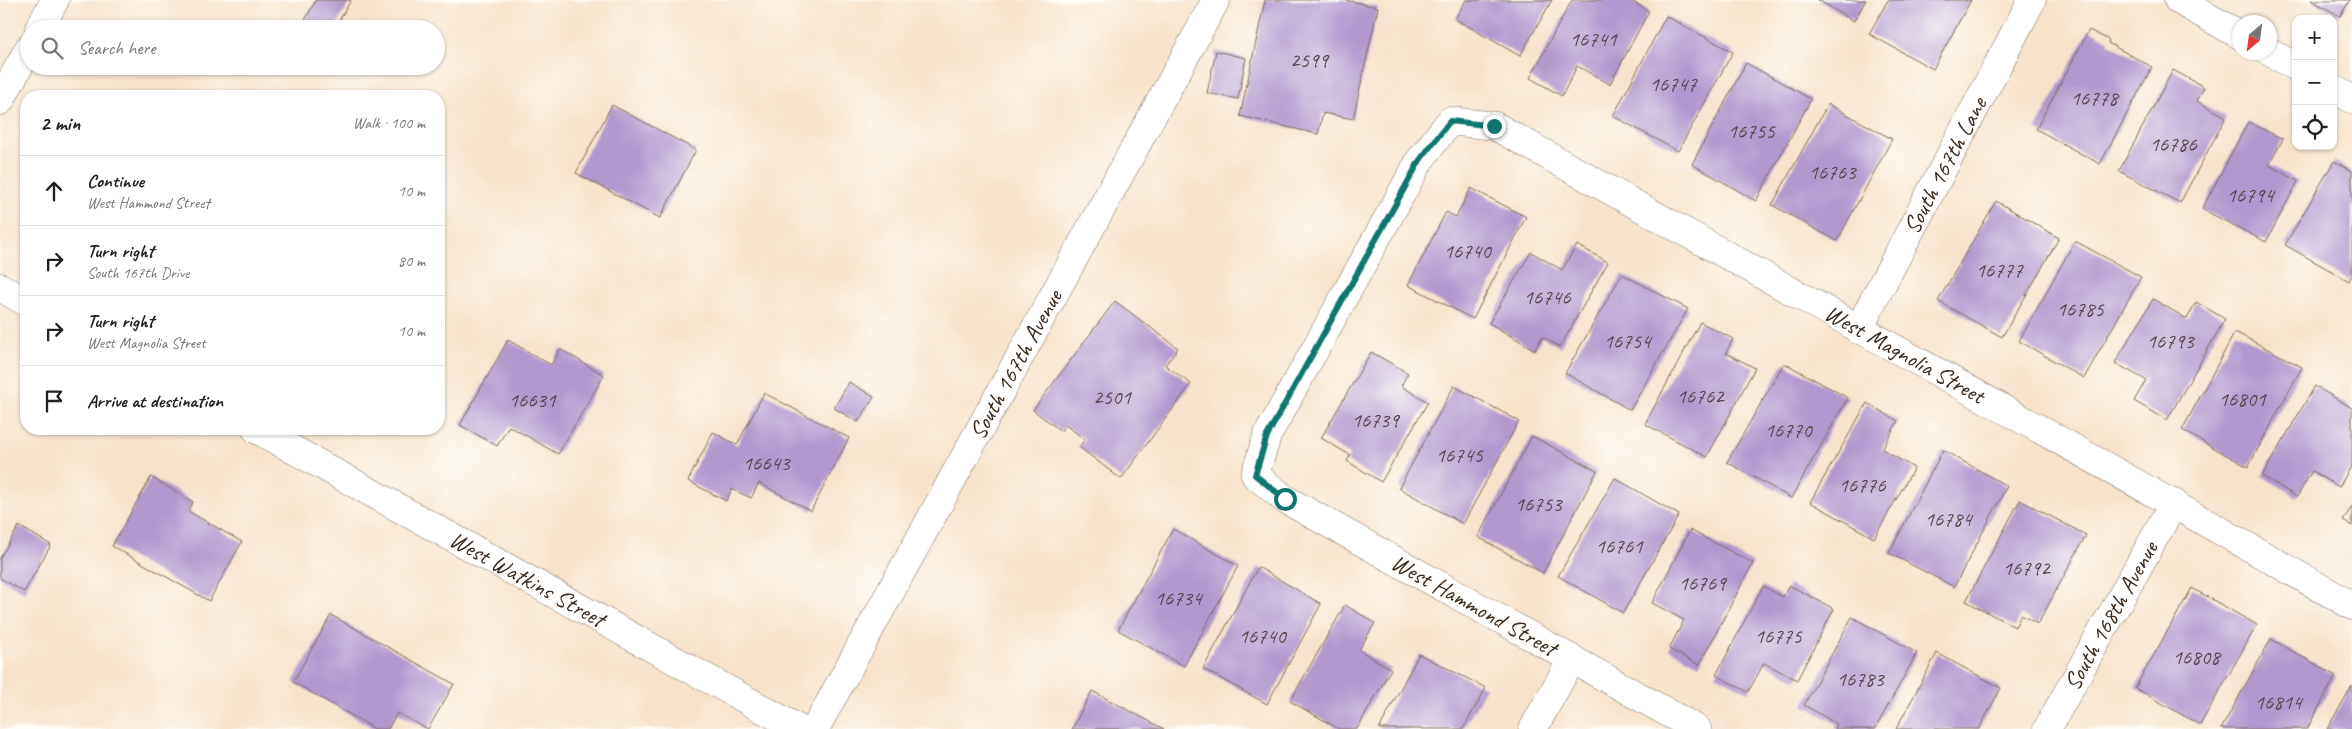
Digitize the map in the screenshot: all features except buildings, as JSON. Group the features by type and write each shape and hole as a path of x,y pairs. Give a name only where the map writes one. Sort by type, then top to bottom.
{"street":[{"path":"45,20 55,0"},
{"name":"South 167th Avenue","path":"815,729 1216,0"},
{"name":"South 167th Lane","path":"1858,330 2032,0"},
{"path":"2178,0 2232,30"},
{"path":"2277,56 2292,65"},
{"path":"0,101 20,64"},
{"path":"2337,91 2352,100"},
{"name":"West Magnolia Street","path":"1255,475 1267,436 1420,160 1450,121 1494,126 1858,330 2174,503 2352,606"},
{"path":"0,287 20,299"},
{"name":"West Watkins Street","path":"267,435 799,729"},
{"name":"West Hammond Street","path":"1255,475 1285,499 1697,729"},
{"name":"South 168th Avenue","path":"2047,729 2174,503"},
{"path":"1533,729 1572,659"}],"route":[{"path":"1285,499 1255,475 1267,436 1420,160 1450,121 1494,126"}]}
